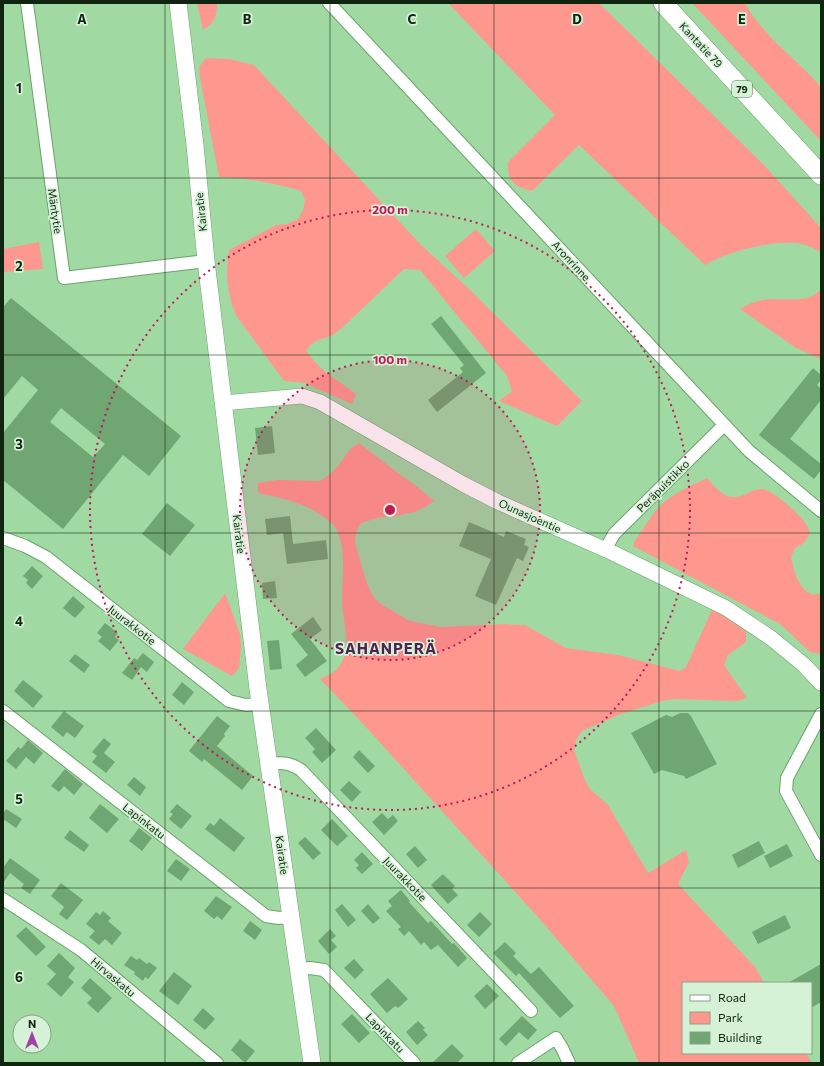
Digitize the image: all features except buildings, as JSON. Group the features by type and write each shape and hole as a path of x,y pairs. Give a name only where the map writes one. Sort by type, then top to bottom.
{"main road":[{"name":"Kairatie","path":"178,3 206,261 261,704 290,917 312,1063"},
{"name":"Kantatie 79","path":"663,3 821,175"}],"street":[{"name":"Mäntytie","path":"27,3 64,278 206,261"},
{"name":"Aronrinne","path":"329,3 749,451 821,511"},
{"name":"Ounasjoentie","path":"223,402 302,396 320,402 463,484 498,502 605,550 726,608 771,638 804,665 821,684"},
{"name":"Peräpuistikko","path":"605,550 614,534 724,425"},
{"name":"Juurakkotie","path":"3,538 25,546 46,557 229,701 246,705 261,704"},
{"name":"Lapinkatu","path":"3,711 266,916 279,918 290,917"},
{"path":"821,714 787,778 786,791 821,854"},
{"name":"Juurakkotie","path":"270,764 282,762 292,764 301,770 532,1011"},
{"name":"Hirvaskatu","path":"3,900 81,950 217,1063"},
{"name":"Lapinkatu","path":"299,969 310,968 324,970 414,1063"},
{"path":"518,1063 556,1038 569,1063"}],"green space":[{"path":"197,3 217,3 214,20 203,30"},
{"path":"448,3 599,3 764,165 821,228 821,252 804,245 778,243 738,251 705,265 579,145 532,191 516,185 510,179 508,162 555,115"},
{"path":"692,3 745,3 761,27 821,87 821,141"},
{"path":"206,58 229,59 254,65 421,245 466,286 582,401 557,426 499,401 512,391 507,376 420,270 404,269 343,327 333,335 314,342 306,350 322,369 356,394 352,404 305,383 284,381 237,317 229,293 227,276 228,258 229,250 276,225 287,224 298,219 303,210 305,200 301,191 291,188 271,183 219,177 200,78 199,67"},
{"path":"476,229 495,251 464,278 445,256"},
{"path":"39,242 43,269 3,272 3,249"},
{"path":"821,289 821,359 796,348 740,309 751,303 766,299 797,299 810,297"},
{"path":"359,443 434,501 414,512 393,517 381,517 361,523 356,532 355,543 367,584 375,599 382,605 410,621 441,627 505,624 525,625 566,648 618,655 680,671 686,667 712,610 739,624 746,632 746,642 728,655 724,665 747,698 737,701 673,699 662,701 621,714 582,731 576,740 574,750 585,780 590,789 608,805 648,873 686,850 689,862 678,884 755,967 763,982 682,982 682,1054 807,1054 812,1063 639,1063 614,1006 537,916 364,725 320,679 338,668 346,650 346,636 342,606 342,553 339,535 333,525 313,510 295,502 258,493 258,483 278,480 320,481 338,466 351,448"},
{"path":"707,478 714,486 727,496 737,497 756,490 766,490 785,503 803,520 808,527 810,533 804,543 795,548 791,557 797,578 803,588 811,594 821,594 821,654 810,652 780,624 633,546 641,531 664,502 682,490"},
{"path":"225,593 240,634 241,645 239,668 232,676 183,649"}],"district":[{"name":"SAHANPERÄ","path":"386,649"}]}
